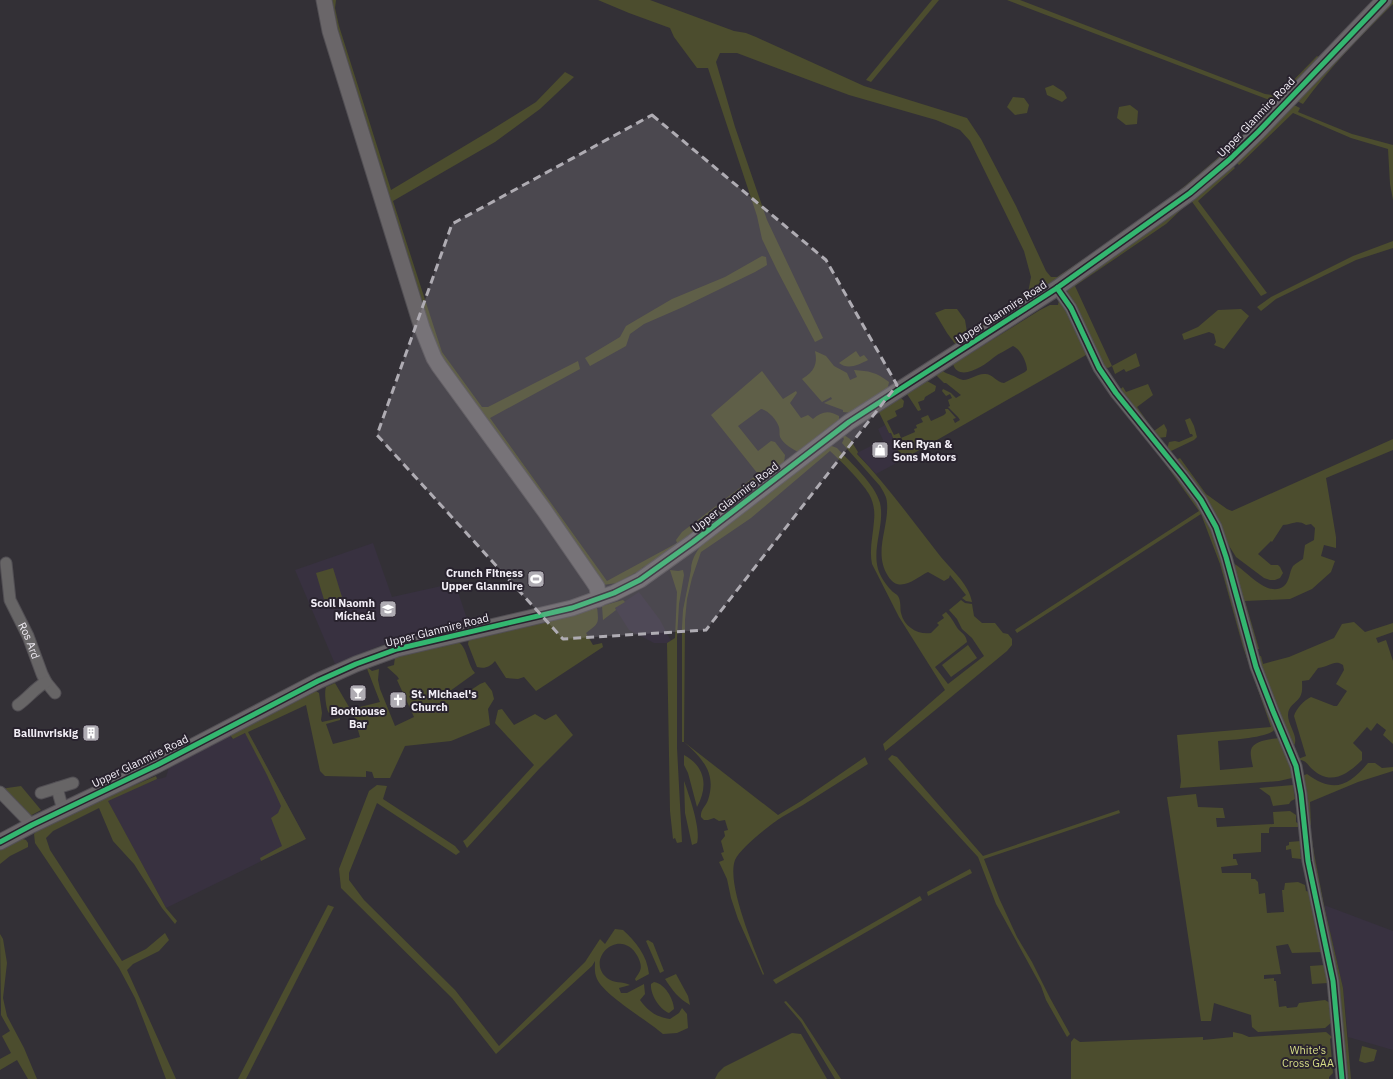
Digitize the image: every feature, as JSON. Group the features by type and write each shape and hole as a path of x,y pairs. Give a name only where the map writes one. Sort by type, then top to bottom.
{"main road":[{"path":"324,0 330,31 422,328 434,358 544,510 597,587 599,598"},
{"name":"Upper Glanmire Road","path":"0,842 157,765 318,681 356,664 397,649 572,608 628,587 651,573 849,422 1056,288 1184,198 1220,168 1258,132 1384,0"}],"street":[{"path":"1056,288 1070,308 1100,368 1116,393 1183,476 1201,500 1216,526 1256,667 1296,766 1299,780 1308,861 1333,981 1342,1079"},
{"name":"Ros Ard","path":"6,563 5,602 28,636 46,682 55,693"},
{"path":"18,705 28,698 39,686 46,682"},
{"path":"41,793 73,783"},
{"path":"57,788 63,810"},
{"path":"0,792 32,825"}],"highlighted area":[{"path":"652,115 826,260 897,385 706,630 563,639 377,435 452,224"}],"shaded area":[{"name":"Ken Ryan & Sons Motors","path":"885,425 889,433 891,433 902,460 876,474 857,453 873,445 875,448 881,445 879,442 883,440 878,429"},
{"name":"Scoil Naomh Mícheál","path":"373,543 392,597 455,583 468,622 407,635 335,664 295,570"},
{"path":"639,592 660,620 671,641 667,643 654,643 629,630 615,608"},
{"path":"248,732 306,839 166,908 107,800 157,779 166,777 169,767 230,735 232,739"},
{"path":"1324,905 1393,931 1393,1050 1348,1037 1343,988"}],"green space":[{"path":"328,0 336,0 335,8 339,26 391,190 536,102 565,72 574,77 540,109 495,142 393,201 442,352 482,407 488,407 578,361 580,369 490,418 607,581 677,543 676,540 682,532 758,474 711,415 762,371 783,399 796,391 797,393 790,403 801,418 808,415 813,419 819,414 829,412 839,416 839,424 800,453 784,442 780,437 778,424 776,421 769,413 761,409 738,426 758,451 771,441 775,442 785,455 784,463 786,465 646,567 645,566 617,583 603,585 438,356"},
{"path":"598,0 650,0 734,31 746,33 756,37 864,86 967,118 981,139 1016,206 1046,271 1051,277 1057,277 1121,234 1172,197 1175,199 1124,237 956,345 935,313 945,309 957,309 965,320 967,332 1028,293 1031,277 1024,251 970,141 960,130 936,120 849,95 737,53 720,53 716,62 735,127 767,220 823,338 815,342 762,239 757,216 708,68 697,68 674,37 670,28"},
{"path":"932,0 939,0 871,82 866,80"},
{"path":"1007,0 1020,0 1265,94 1273,95 1282,92 1317,56 1320,58 1265,118 1180,196 1178,192 1259,120 1268,109 1272,101"},
{"path":"1393,0 1393,4 1334,65 1303,104 1297,101 1369,23"},
{"path":"1053,85 1064,92 1067,98 1062,102 1047,95 1045,88"},
{"path":"1013,97 1024,98 1029,105 1027,113 1015,115 1007,107"},
{"path":"1130,105 1138,111 1137,124 1126,125 1117,118 1119,107"},
{"path":"1294,105 1300,108 1298,112 1352,134 1393,145 1393,200 1390,184 1388,149 1351,138 1293,113 1239,165 1236,162"},
{"path":"1232,165 1235,168 1198,201 1267,293 1261,296 1190,199"},
{"path":"1183,204 1185,206 1166,224 1075,286 1112,366 1108,368 1102,366 1067,294 1068,287"},
{"path":"1393,241 1393,248 1356,260 1276,299 1261,311 1257,307 1271,297 1353,256"},
{"path":"762,256 766,257 767,265 755,272 644,324 630,334 626,346 590,366 585,358 620,337 626,326 672,299 725,277"},
{"path":"1059,300 1065,306 1149,442 1108,391 1086,355 902,460 891,433 889,433 878,410 899,397 904,401 903,407 895,411 897,416 887,421 894,435 899,433 901,438 915,432 914,429 917,428 916,425 923,422 921,418 928,415 931,421 944,415 946,413 945,409 948,409 956,418 953,419 955,423 960,420 948,407 950,406 948,400 952,398 950,394 946,396 942,391 943,389 951,393 956,398 961,395 944,383 936,375 943,371 963,380 981,374 987,374 1004,383 1025,372 1027,367 1021,353 1013,346 972,371 961,372 956,369 953,364 1040,310 1050,305 1058,305"},
{"path":"1241,309 1249,316 1224,349 1214,345 1216,342 1214,334 1209,332 1184,340 1182,334 1198,327 1218,310"},
{"path":"815,351 826,356 834,366 847,373 850,380 857,377 854,370 868,372 876,374 889,382 888,387 885,391 852,413 843,412 843,410 824,403 832,399 831,397 822,402 802,379 810,374 814,367 816,360"},
{"path":"856,351 860,357 864,355 868,360 857,365 849,366 839,363"},
{"path":"1136,353 1140,366 1126,372 1124,369 1115,374 1112,366"},
{"path":"927,381 936,386 935,391 925,397 924,400 918,402 921,410 918,411 907,394"},
{"path":"1148,384 1153,395 1137,407 1154,431 1164,424 1167,430 1166,437 1158,438 1118,391 1123,387 1126,392"},
{"path":"1190,418 1197,437 1194,440 1169,452 1167,449 1169,442 1179,442 1193,436 1190,434 1185,420"},
{"path":"842,435 850,439 858,452 857,454 888,489 942,558 963,582 972,602 966,601 962,598 966,595 950,575 949,578 944,581 928,572 909,583 901,585 893,582 888,576 882,558 887,512 885,494 880,486 842,443 844,439"},
{"path":"1393,439 1393,450 1326,478 1336,537 1336,548 1324,545 1321,556 1335,561 1331,572 1312,589 1290,599 1245,601 1259,649 1255,650 1233,563 1257,582 1271,589 1278,589 1286,584 1293,566 1303,559 1305,545 1314,540 1315,528 1311,524 1306,525 1300,522 1283,525 1272,542 1271,541 1258,554 1271,565 1278,565 1283,573 1280,578 1275,580 1264,578 1236,557 1176,460 1180,458 1206,494 1232,511"},
{"path":"829,445 837,448 855,467 868,481 877,496 881,511 876,552 878,569 885,583 897,595 900,602 901,613 905,622 912,629 921,633 931,633 939,625 937,623 944,618 942,615 946,612 966,638 967,642 935,667 948,684 984,656 972,638 962,629 957,619 949,610 961,600 965,603 972,604 974,616 982,623 995,623 1003,633 1008,634 1012,639 1012,645 1007,651 885,751 883,744 945,690 899,617 872,564 871,548 874,514 871,497 866,489 830,451 751,518 701,552 692,578 687,599 685,620 684,742 682,742 682,627 683,610 694,556 708,538"},
{"path":"1155,447 1192,494 1215,534 1275,729 1266,735 1218,741 1220,770 1253,767 1251,754 1252,747 1259,742 1280,738 1289,757 1293,775 1292,778 1279,781 1180,788 1181,781 1177,735 1271,727 1243,647 1220,564 1201,514 1017,633 1015,630 1199,511 1154,448"},
{"path":"333,568 342,597 325,603 316,573"},
{"path":"670,570 683,570 684,575 679,604 677,638 677,748 682,842 677,843 675,838 673,839 670,811 667,643 675,638 677,592"},
{"path":"623,600 625,602 615,608 616,610 603,620 602,606"},
{"path":"597,607 597,623 586,633 593,645 602,643 603,647 536,691 524,677 518,679 506,678 495,661 487,667 477,667 468,644 469,639"},
{"path":"1354,622 1365,632 1393,623 1393,632 1376,638 1378,643 1386,640 1393,661 1393,744 1383,735 1386,730 1377,723 1371,731 1367,727 1353,743 1362,752 1362,760 1350,771 1344,774 1331,778 1324,777 1311,768 1305,761 1298,759 1306,756 1294,716 1301,705 1311,697 1337,706 1347,691 1336,684 1344,670 1343,665 1340,663 1334,663 1318,668 1309,680 1302,681 1301,695 1290,707 1288,712 1288,719 1295,738 1294,746 1290,743 1257,657 1261,656 1263,664 1289,657 1334,638 1342,624"},
{"path":"459,642 462,645 475,673 450,691 456,700 485,682 492,691 494,699 488,709 490,725 451,741 405,746 390,778 374,778 372,772 366,771 366,777 325,776 320,771 306,705 248,732 306,839 261,861 260,858 282,846 271,818 278,813 281,806 245,733 233,739 230,735 235,730 316,691 319,693 322,722 340,718 340,720 326,724 333,744 360,737 352,709 380,702 366,666 372,671 379,669 378,680 380,689 395,726 414,717 397,680 399,679 387,667 394,665 395,657"},
{"path":"968,645 977,658 951,677 942,665"},
{"path":"335,683 349,707 329,713 326,705 325,689 326,687"},
{"path":"502,709 514,725 535,714 545,720 556,714 573,735 539,769 467,848 463,841 534,765 495,723 498,710"},
{"path":"684,742 778,815 865,757 868,764 777,820 749,843 735,860 733,871 734,885 748,934 764,974 763,975 738,919 727,879 719,862 724,860 721,853 724,852 721,841 725,836 724,831 728,830 725,820 719,821 714,818 704,820 701,817 701,812 708,800 711,782 702,760"},
{"path":"684,755 697,765 703,778 703,792 697,807 688,773 684,765"},
{"path":"892,755 897,757 983,856 1119,810 1120,813 984,859 999,898 1017,937 1070,1034 1067,1037 996,904 978,857 888,759"},
{"path":"1368,763 1375,763 1382,768 1393,767 1393,771 1358,782 1310,802 1311,825 1308,826 1307,791 1302,776 1307,774 1325,784 1340,785 1354,778"},
{"path":"156,776 157,779 108,801 166,908 177,921 175,924 162,908 134,864 113,841 99,808 53,831 46,838 50,850 122,961 146,949 165,933 169,940 159,951 133,964 127,970 176,1079 166,1079 135,998 119,968 35,843 34,834 38,829 121,789 128,788"},
{"path":"684,781 694,812 698,837 697,843 692,845 685,813"},
{"path":"377,785 387,786 383,799 455,846 460,852 456,855 377,803 349,873 349,880 364,900 455,990 499,1046 585,962 600,939 605,944 615,929 623,930 640,949 646,961 649,974 636,981 635,979 641,969 640,961 631,948 623,944 608,948 602,955 600,962 601,970 610,980 630,985 619,988 621,993 627,993 644,984 645,994 640,1000 656,1015 670,1019 679,1013 682,1008 687,1014 688,1028 677,1033 663,1034 608,993 597,979 595,974 595,961 592,966 496,1054 452,998 341,888 339,869 369,791"},
{"path":"1293,785 1295,799 1289,804 1273,806 1270,796 1259,788"},
{"path":"21,786 41,810 28,817 0,789"},
{"path":"1196,794 1198,807 1223,808 1225,818 1216,818 1217,827 1274,824 1273,812 1290,811 1296,815 1296,822 1299,824 1298,827 1270,827 1269,833 1261,833 1261,852 1233,854 1233,859 1236,859 1238,865 1221,867 1222,873 1251,873 1251,879 1255,879 1258,882 1259,894 1265,893 1267,913 1284,912 1282,890 1284,890 1285,883 1298,882 1305,885 1306,891 1310,892 1320,947 1322,947 1323,952 1292,953 1288,944 1276,946 1281,974 1264,975 1264,979 1274,978 1274,981 1276,981 1279,1007 1297,1007 1299,1003 1325,1000 1330,1003 1332,1022 1325,1028 1258,1032 1252,1027 1251,1015 1214,1003 1211,1021 1201,1021 1167,797"},
{"path":"1307,833 1311,833 1324,905 1343,988 1351,1079 1346,1076"},
{"path":"20,838 26,840 28,847 10,856 0,864 0,848"},
{"path":"1301,841 1301,859 1292,858 1291,849 1286,850 1286,846 1289,845 1289,842"},
{"path":"970,869 972,873 928,896 927,892"},
{"path":"920,896 922,900 776,984 773,980"},
{"path":"328,905 334,907 246,1079 238,1079"},
{"path":"0,934 3,939 7,963 3,998 7,1016 24,1048 37,1079 28,1079 17,1060 0,1070 0,1059 11,1053 2,1036 10,1031 1,1015"},
{"path":"648,940 653,943 664,971 660,973 646,941"},
{"path":"1324,965 1328,983 1312,984 1310,966"},
{"path":"676,974 688,996 690,1005 676,994 665,979"},
{"path":"654,982 658,983 668,992 672,1000 674,1009 669,1013 659,1005 654,997 651,984"},
{"path":"786,1001 802,1019 841,1079 835,1079 801,1022 784,1002"},
{"name":"White's Cross GAA","path":"1233,1032 1249,1037 1326,1032 1332,1037 1330,1039 1333,1073 1329,1079 1071,1079 1071,1042 1074,1038 1080,1042 1203,1037 1203,1040 1233,1037"},
{"path":"792,1033 801,1034 827,1079 715,1079 724,1067"},
{"path":"1362,1046 1377,1050 1374,1061 1365,1063 1359,1061"}],"cycle path":[{"path":"0,842 157,765 318,681 356,664 397,649 572,608 614,593 640,580 693,542 849,422 1057,288 1190,193 1229,160 1258,132 1384,0"},
{"path":"1057,288 1071,308 1099,368 1116,393 1201,500 1216,527 1226,557 1256,667 1296,766 1301,794 1308,861 1333,981 1342,1079"}],"place":[{"name":"Ken Ryan & Sons Motors","path":"880,450"},
{"name":"Crunch Fitness Upper Glanmire","path":"536,579"},
{"name":"Scoil Naomh Mícheál","path":"388,609"},
{"name":"Boothouse Bar","path":"358,693"},
{"name":"St. Michael's Church","path":"398,700"},
{"name":"Ballinvriskig","path":"91,733"}]}
